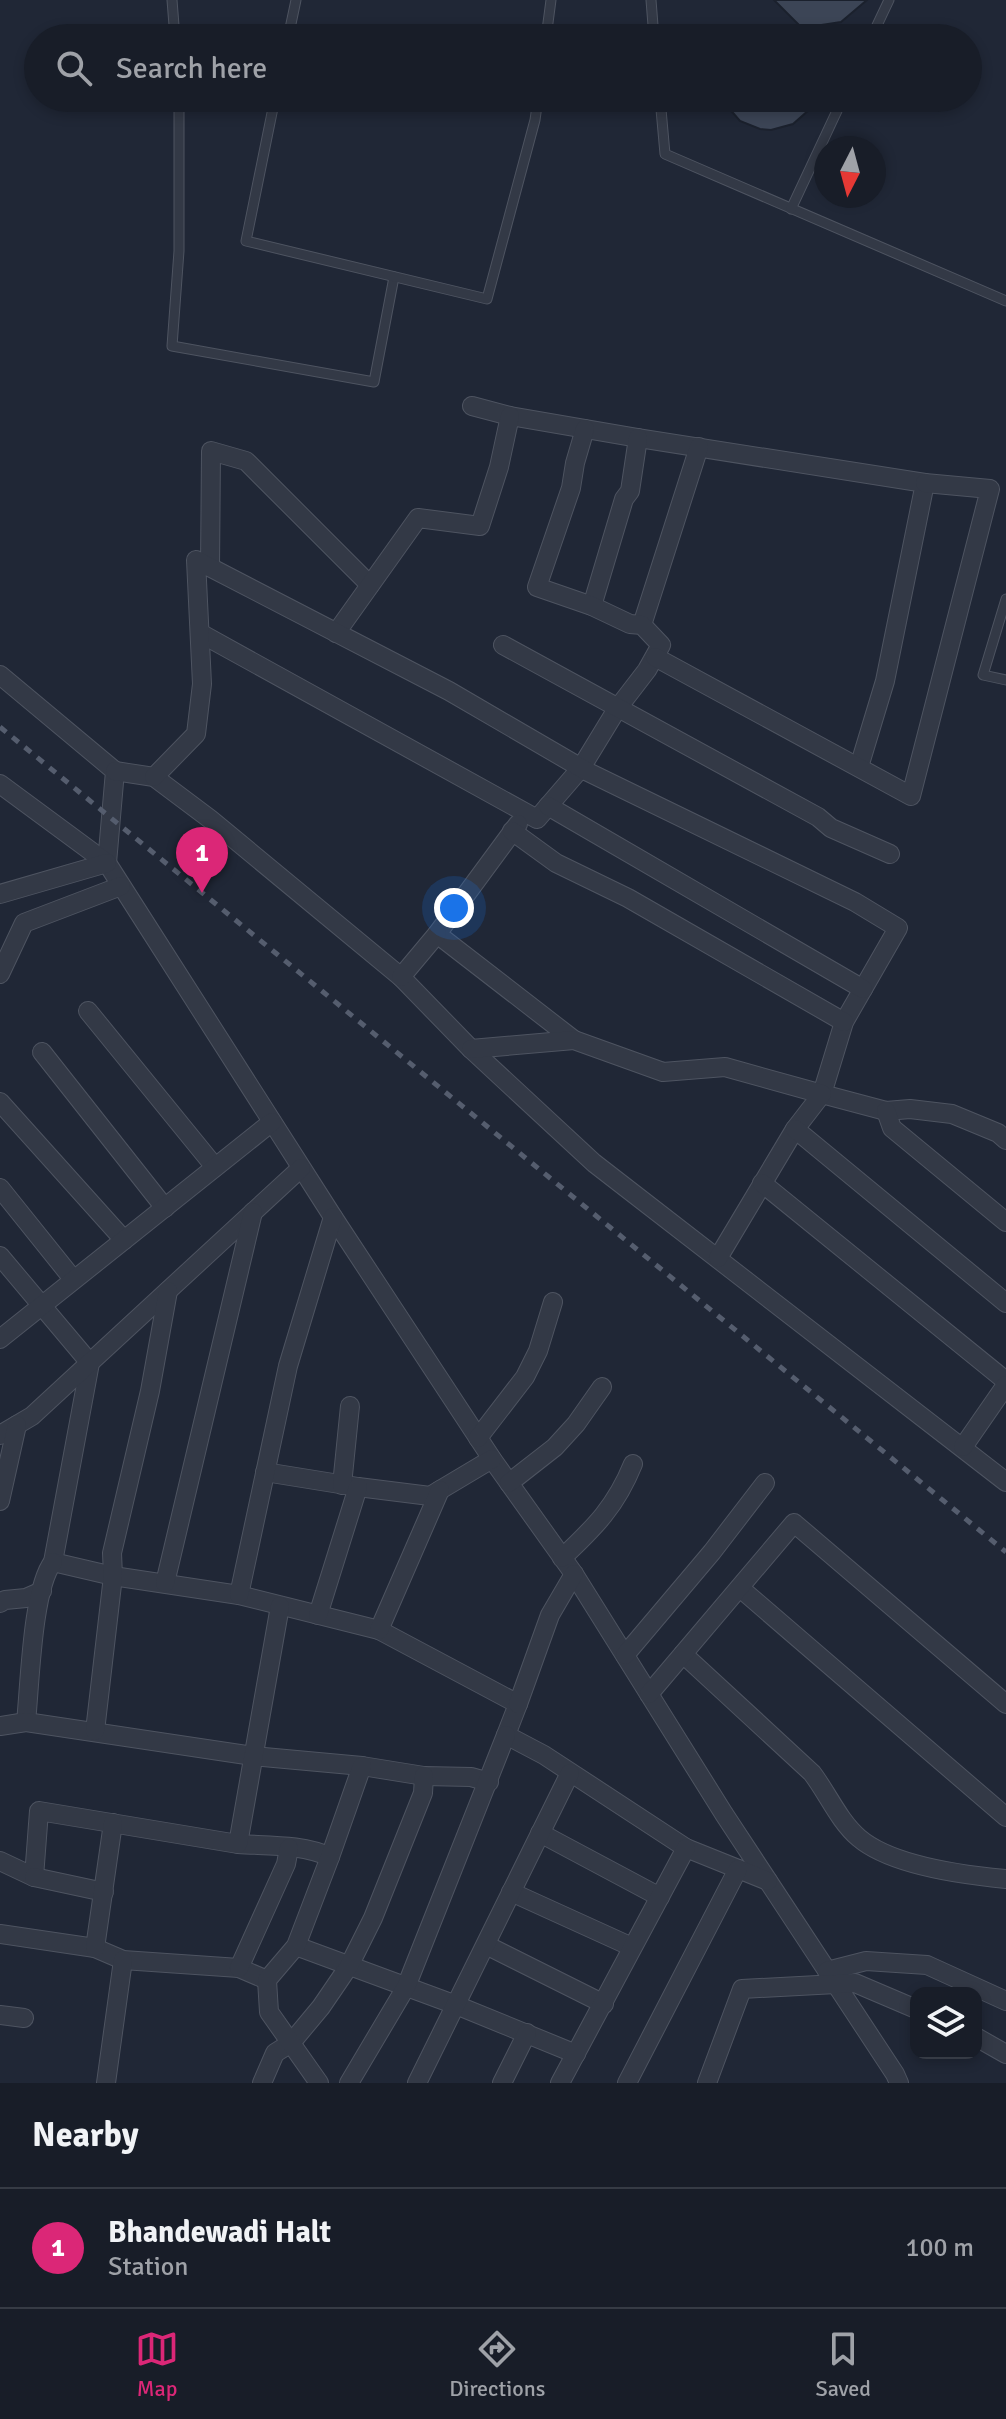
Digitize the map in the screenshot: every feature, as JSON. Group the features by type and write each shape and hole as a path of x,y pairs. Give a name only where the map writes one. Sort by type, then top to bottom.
{"street":[{"path":"472,406 510,416 638,438 925,483 990,489 911,796 655,657"},
{"path":"336,633 418,518 480,526 499,467 510,416"},
{"path":"200,633 537,819 581,768 661,645 642,625 630,624 592,606 537,587 571,488 585,429"},
{"path":"592,606 624,499 630,491 638,438"},
{"path":"642,625 699,447"},
{"path":"210,567 211,451 246,461 370,585"},
{"path":"859,767 885,681 925,483"},
{"path":"154,777 196,734 202,684 196,560 449,691 581,768 855,902 898,928 844,1022 822,1094 795,1129 718,1258"},
{"path":"503,645 818,817 831,828 890,854"},
{"path":"0,675 115,771 154,777 210,819 401,977 471,1049 594,1163 1006,1482"},
{"path":"107,863 115,771"},
{"path":"0,784 107,863 478,1438 574,1574 899,2083"},
{"path":"548,806 863,989"},
{"path":"401,977 527,814"},
{"path":"512,831 556,863 628,898 844,1022"},
{"path":"0,894 107,863"},
{"path":"0,974 24,923 121,886"},
{"path":"437,934 574,1040 663,1072 725,1067 886,1111 910,1109 952,1114 998,1133 1006,1140"},
{"path":"88,1011 215,1167"},
{"path":"471,1049 574,1040"},
{"path":"42,1052 165,1208"},
{"path":"0,1102 124,1240"},
{"path":"886,1111 892,1128 1006,1222"},
{"path":"0,1339 272,1122"},
{"path":"795,1129 1006,1303"},
{"path":"0,1435 32,1416 301,1168"},
{"path":"762,1183 1006,1383 963,1447"},
{"path":"0,1188 73,1279"},
{"path":"165,1583 253,1212"},
{"path":"239,1595 288,1366 333,1217"},
{"path":"0,1256 90,1363"},
{"path":"95,1731 113,1576 112,1553 150,1391 168,1291"},
{"path":"478,1438 525,1377 538,1351 553,1302"},
{"path":"26,1722 42,1591 47,1570 53,1562 90,1363"},
{"path":"509,1483 555,1447 602,1387"},
{"path":"318,1615 350,1486 350,1406"},
{"path":"0,1501 17,1425"},
{"path":"265,1472 430,1496 492,1459"},
{"path":"562,1558 600,1523 614,1504 633,1464"},
{"path":"625,1655 712,1552 765,1483"},
{"path":"379,1630 440,1490"},
{"path":"649,1694 794,1523 1006,1704"},
{"path":"53,1562 113,1576 239,1595 379,1630 518,1704"},
{"path":"349,2083 406,1987 489,1782 550,1615 574,1574"},
{"path":"740,1588 1006,1817"},
{"path":"0,1603 42,1591"},
{"path":"238,1844 280,1606"},
{"path":"683,1654 812,1773 829,1794 842,1819 859,1838 889,1855 1006,1879"},
{"path":"0,1726 26,1722 253,1756 362,1766 424,1776 471,1777 489,1782"},
{"path":"506,1735 686,1848 768,1881"},
{"path":"319,2083 269,2012 267,1980 296,1946 362,1766"},
{"path":"417,2083 570,1773"},
{"path":"262,2083 275,2053 291,2043 349,1966 379,1904 423,1793 424,1776"},
{"path":"34,1877 39,1811 238,1844 319,1852 330,1857"},
{"path":"95,1948 113,1823"},
{"path":"540,1833 660,1897"},
{"path":"239,1968 286,1864 289,1848"},
{"path":"560,2083 686,1848"},
{"path":"0,1861 34,1877 104,1892"},
{"path":"627,2083 738,1869"},
{"path":"511,1892 632,1947"},
{"path":"0,1934 95,1948 123,1960 239,1968 267,1980"},
{"path":"486,1945 604,2004"},
{"path":"296,1946 456,2005 576,2054"},
{"path":"106,2083 123,1960"},
{"path":"832,1978 866,1961 914,1963 927,1965 1006,2001"},
{"path":"707,2083 742,1989 832,1978 855,1983 910,2006"},
{"path":"0,2015 24,2018"},
{"path":"502,2083 527,2033"},
{"path":"982,2040 1006,2054"}],"lane":[{"path":"172,0 174,24"},
{"path":"291,24 296,0"},
{"path":"548,24 551,0"},
{"path":"651,0 653,24"},
{"path":"878,24 889,0"},
{"path":"179,112 179,251 172,346 374,382 394,277"},
{"path":"272,112 246,241 487,299 536,112"},
{"path":"661,112 665,154 1006,301"},
{"path":"791,209 836,112"},
{"path":"1006,599 983,675 1006,680"}],"building":[{"path":"774,0 867,0 841,22 798,24"},
{"path":"732,112 807,112 793,124 771,130 740,121"}],"railway":[{"path":"0,727 1006,1552"}],"place":[{"name":"Bhandewadi Halt","path":"202,893"}]}
